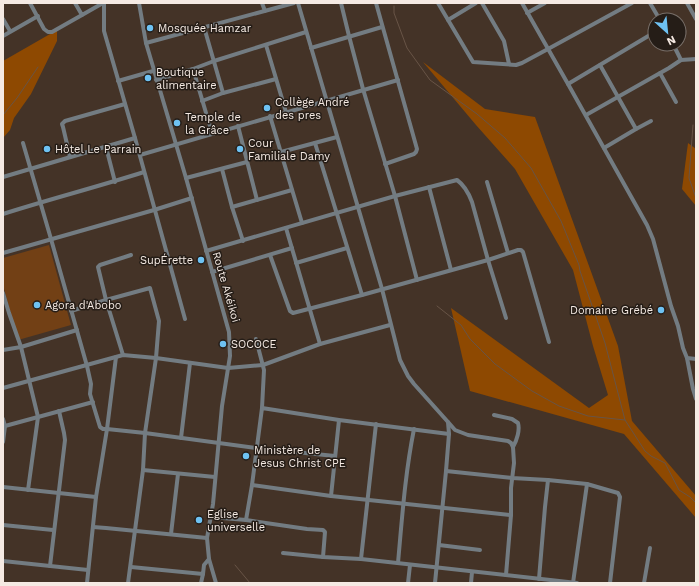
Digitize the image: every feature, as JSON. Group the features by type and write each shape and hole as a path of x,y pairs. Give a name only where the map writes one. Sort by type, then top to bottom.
{"street":[{"path":"30,3 44,29 50,33 104,3 104,31 185,319"},
{"path":"75,3 82,15"},
{"name":"Route Akéikoi","path":"139,3 146,43 153,71 192,198 229,332 230,356 222,406 220,443 213,504 207,538 209,559 216,583"},
{"path":"263,3 265,11"},
{"path":"146,43 294,3"},
{"path":"298,3 382,290 400,360 414,384 455,430 468,435 508,441 513,447 514,463 511,488 511,515 506,575"},
{"path":"341,3 363,89 395,196 417,280"},
{"path":"376,3 417,149 414,154 385,164"},
{"path":"438,3 473,62 509,64 522,63 632,3"},
{"path":"448,20 476,3"},
{"path":"482,3 504,41 509,64"},
{"path":"522,3 650,231 687,358 696,399"},
{"path":"527,13 545,3"},
{"path":"650,3 655,12"},
{"path":"694,3 688,4 696,18"},
{"path":"3,36 38,16"},
{"path":"3,19 10,31"},
{"path":"204,27 223,93"},
{"path":"311,48 382,27"},
{"path":"156,80 306,32"},
{"path":"568,84 647,37"},
{"path":"266,45 286,112"},
{"path":"678,52 682,60"},
{"path":"586,115 660,74 682,60 696,59"},
{"path":"600,65 636,129"},
{"path":"194,69 212,133"},
{"path":"118,81 153,71"},
{"path":"660,74 676,102"},
{"path":"202,100 276,79"},
{"path":"140,155 398,80"},
{"path":"70,157 62,124 65,121 125,104"},
{"path":"270,116 302,223"},
{"path":"604,148 651,121"},
{"path":"238,126 257,200"},
{"path":"281,152 337,137"},
{"path":"3,177 135,138"},
{"path":"23,143 87,366 91,384 90,394 100,427 102,429 335,456"},
{"path":"316,143 362,295"},
{"path":"106,147 115,182"},
{"path":"186,178 247,162"},
{"path":"222,169 243,241"},
{"path":"3,214 40,202 115,182 144,172"},
{"path":"206,251 395,196 457,180 470,196 506,318"},
{"path":"487,182 508,253"},
{"path":"430,187 451,270"},
{"path":"232,206 292,190"},
{"path":"3,253 192,198"},
{"path":"286,228 320,344"},
{"path":"212,272 292,248"},
{"path":"296,263 347,248"},
{"path":"270,255 292,313 382,290 521,250 523,252 549,342"},
{"path":"123,355 106,300 98,266 131,255"},
{"path":"71,311 150,288 159,318 156,358 144,433 143,470 136,531 128,583"},
{"path":"3,293 21,347 38,417 28,490"},
{"path":"3,314 9,313"},
{"path":"3,388 123,355 228,368 263,365 320,344 390,325"},
{"path":"3,350 21,347 77,330"},
{"path":"246,520 262,408 264,370 256,339"},
{"path":"87,583 96,497 107,429 116,357"},
{"path":"687,358 696,359"},
{"path":"181,438 190,363"},
{"path":"5,426 93,402"},
{"path":"262,408 339,420 449,434"},
{"path":"50,566 53,530 65,440 59,411"},
{"path":"494,415 512,419 518,423 519,428 516,442 513,447"},
{"path":"3,419 5,426 3,442"},
{"path":"331,496 339,420"},
{"path":"435,583 449,434 448,422"},
{"path":"361,559 376,424"},
{"path":"398,564 409,452 414,429"},
{"path":"143,470 215,477"},
{"path":"446,471 587,484 618,493 620,497 610,583"},
{"path":"171,534 178,474"},
{"path":"538,579 548,480"},
{"path":"573,583 587,484"},
{"path":"252,485 331,496 511,515"},
{"path":"3,487 96,497"},
{"path":"211,517 323,530 325,532 323,557"},
{"path":"3,525 53,530"},
{"path":"93,527 207,538"},
{"path":"439,545 480,550"},
{"path":"644,583 650,548"},
{"path":"284,553 361,559 577,583"},
{"path":"202,583 204,565 209,559"},
{"path":"3,561 88,570"},
{"path":"408,583 410,565"},
{"path":"131,567 202,574"},
{"path":"471,583 472,572"}],"shaded area":[{"path":"57,30 57,41 31,94 14,118 10,130 3,138 3,61"},
{"path":"423,62 485,109 535,117 618,346 632,421 696,496 696,518 624,434 470,391 451,308 589,408 608,395 593,346 573,270 515,169"},
{"path":"688,143 696,149 696,206 682,189"},
{"name":"Agora d'Abobo","path":"49,245 71,325 18,340 3,285 3,258"}],"waterway":[{"path":"394,6 394,13 407,48 430,80 477,114 505,138 531,168 561,221 579,265 605,343 625,420 645,451 651,456 665,463 679,490 696,503"},
{"path":"3,115 17,98 38,67"},
{"path":"693,125 689,178 696,198"},
{"path":"437,306 461,325 470,339 495,364 532,391 559,406 588,416 625,420"},
{"path":"235,565 250,583"}],"place":[{"name":"Mosquée Hamzar","path":"150,28"},
{"name":"Boutique alimentaire","path":"148,78"},
{"name":"Collège André des pres","path":"267,108"},
{"name":"Temple de la Grâce","path":"177,123"},
{"name":"Hôtel Le Parrain","path":"47,149"},
{"name":"Cour Familiale Damy","path":"240,149"},
{"name":"SupÉrette","path":"201,260"},
{"name":"Agora d'Abobo","path":"37,305"},
{"name":"Domaine Grébé","path":"661,310"},
{"name":"SOCOCE","path":"223,344"},
{"name":"Ministère de Jesus Christ CPE","path":"246,456"},
{"name":"Eglise universelle","path":"199,520"}]}
